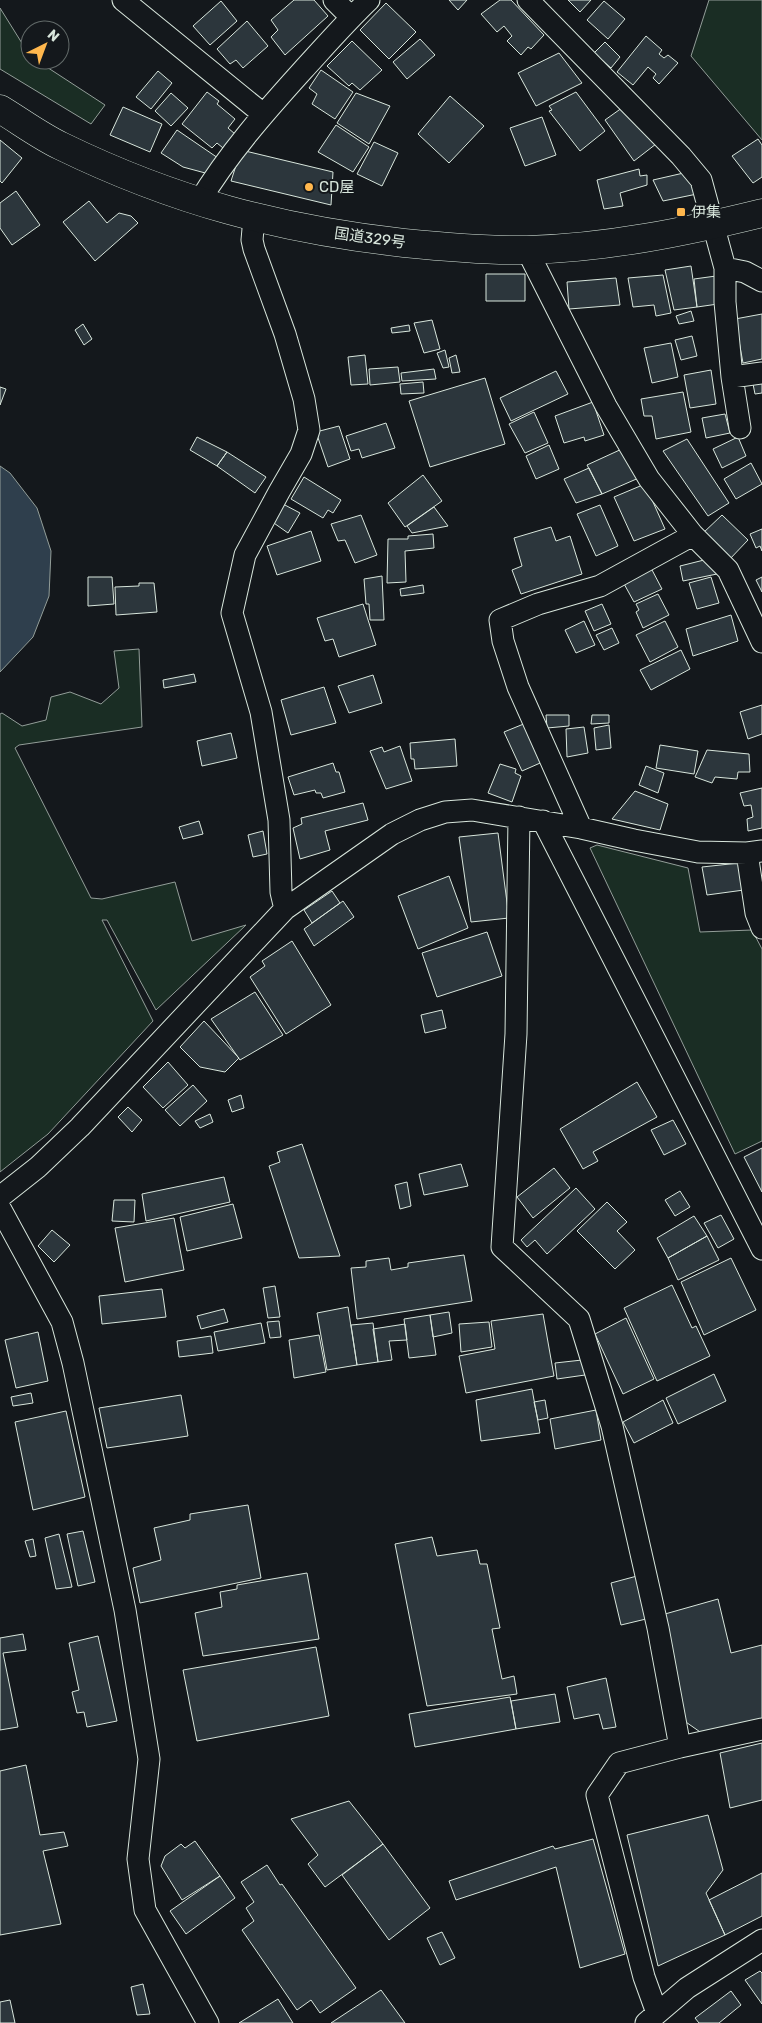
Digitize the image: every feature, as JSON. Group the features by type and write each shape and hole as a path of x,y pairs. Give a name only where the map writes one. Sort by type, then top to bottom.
{"highway":[{"name":"国道329号","path":"0,109 59,145 127,176 199,202 254,218 370,239 447,247 527,250 624,242 714,225 762,213"}],"street":[{"path":"123,0 263,114"},
{"path":"334,0 351,17"},
{"path":"199,202 214,177 263,114 351,17 369,0"},
{"path":"528,0 681,156 701,180 725,268 725,302 732,377 740,428"},
{"path":"254,218 252,240 254,249 285,334 304,399 309,430 302,454 278,492 245,555 232,613 261,712 279,820 282,892 285,908"},
{"path":"527,250 606,406 649,479 693,535 728,570 762,642"},
{"path":"725,268 745,272 762,281"},
{"path":"732,377 762,373"},
{"path":"581,828 518,687 503,641 500,620 538,604 600,586 693,535"},
{"path":"0,1197 38,1167 80,1127 285,908 392,834 420,820 445,812 472,810 519,816 698,852 755,852 756,913 762,928"},
{"path":"519,816 516,1034 502,1247 579,1319 612,1426 658,1628 680,1747"},
{"path":"543,821 762,1249"},
{"path":"0,1208 62,1322 73,1363 115,1562 149,1760 138,1860 145,1910 208,2023"},
{"path":"762,1728 619,1763 597,1795 644,1977 652,2018 687,1988 762,1940"}],"green space":[{"path":"709,0 762,0 762,140 691,56"},
{"path":"0,8 20,40 20,70 51,70 105,105 91,124 0,69"},
{"path":"139,649 142,727 19,745 15,748 91,898 102,899 175,882 192,941 246,925 156,1010 107,920 102,920 153,1021 48,1134 0,1172 0,714 2,713 22,726 46,720 51,697 70,692 101,704 119,688 114,651"},
{"path":"597,845 688,868 700,932 752,930 762,949 762,1141 735,1154 590,848"}],"water":[{"path":"0,466 10,473 37,508 51,551 49,596 33,637 0,672"}],"building":[{"path":"294,0 314,0 328,16 285,55 271,37 278,30 271,20"},
{"path":"449,0 467,0 458,10"},
{"path":"500,0 511,0 544,35 531,49 528,47 521,55 507,41 512,36 504,26 497,32 481,14"},
{"path":"568,0 591,0 580,12"},
{"path":"221,1 237,21 210,45 193,26"},
{"path":"604,1 625,19 608,39 587,20"},
{"path":"386,3 416,32 389,59 360,30"},
{"path":"247,21 268,46 243,68 236,60 230,64 217,49"},
{"path":"646,36 662,50 659,54 664,58 668,55 678,63 659,84 653,78 656,74 648,67 633,85 617,72"},
{"path":"420,39 435,55 407,79 393,62"},
{"path":"352,41 382,70 360,90 352,83 349,86 327,66"},
{"path":"605,42 620,57 611,68 594,53"},
{"path":"559,53 582,83 536,106 518,73"},
{"path":"321,70 353,92 335,119 312,104 317,94 309,88"},
{"path":"158,71 172,83 151,109 136,97"},
{"path":"207,92 219,101 217,104 235,119 228,128 235,134 223,148 217,143 212,148 182,124"},
{"path":"576,92 605,131 580,151 549,111 552,110 549,106"},
{"path":"171,93 188,108 171,126 155,111"},
{"path":"356,93 390,106 369,144 337,123"},
{"path":"450,96 484,126 449,163 418,134"},
{"path":"626,105 656,144 634,161 605,120"},
{"path":"123,107 162,124 150,152 110,135"},
{"path":"542,117 556,155 525,166 510,128"},
{"path":"336,125 369,147 353,172 318,152"},
{"path":"177,130 218,158 209,174 183,167 161,153"},
{"path":"758,139 762,145 762,177 753,183 732,156"},
{"path":"0,140 22,158 2,183 0,181"},
{"path":"374,142 398,153 382,186 357,174"},
{"path":"241,150 333,172 331,205 231,181"},
{"path":"639,169 640,176 647,175 647,185 620,193 623,206 604,209 597,180"},
{"path":"688,172 697,194 663,201 653,180"},
{"path":"16,191 40,225 12,245 0,228 0,203"},
{"path":"89,201 107,223 119,213 131,216 138,223 95,261 63,222"},
{"path":"691,266 697,307 674,310 665,270"},
{"path":"486,274 525,274 525,301 486,301"},
{"path":"663,275 671,313 656,316 654,305 633,307 628,278"},
{"path":"716,276 718,304 697,307 694,279"},
{"path":"616,278 620,305 569,309 567,282"},
{"path":"691,311 694,321 679,324 676,316"},
{"path":"762,314 762,359 743,363 735,319"},
{"path":"432,320 440,349 424,353 414,323"},
{"path":"83,324 92,339 84,345 75,330"},
{"path":"409,325 410,331 392,333 391,328"},
{"path":"692,336 697,356 681,360 675,340"},
{"path":"671,343 678,377 652,383 644,348"},
{"path":"445,350 449,367 443,368 437,353"},
{"path":"365,355 368,384 351,385 348,357"},
{"path":"456,355 460,372 452,373 449,358"},
{"path":"398,367 400,382 370,385 369,369"},
{"path":"434,369 436,379 402,381 401,373"},
{"path":"711,370 716,404 690,408 684,375"},
{"path":"556,371 568,394 511,421 500,398"},
{"path":"485,378 505,444 430,467 409,401"},
{"path":"423,382 424,393 401,394 400,384"},
{"path":"762,383 762,393 755,394 753,384"},
{"path":"0,387 6,389 0,405"},
{"path":"683,392 691,432 656,439 652,416 644,416 641,399"},
{"path":"593,402 604,435 585,441 584,437 564,443 555,416"},
{"path":"534,412 548,443 525,453 509,424"},
{"path":"725,414 730,433 706,438 702,418"},
{"path":"386,423 395,448 362,458 359,449 351,451 346,436"},
{"path":"339,426 350,459 328,467 316,432"},
{"path":"197,437 227,452 217,466 190,450"},
{"path":"738,437 746,456 722,468 713,449"},
{"path":"687,439 729,503 708,516 663,451"},
{"path":"549,445 559,469 536,479 526,456"},
{"path":"624,448 641,477 602,494 587,465"},
{"path":"227,452 266,477 255,493 217,466"},
{"path":"751,463 762,484 736,499 724,479"},
{"path":"589,468 602,494 576,503 564,479"},
{"path":"423,475 442,501 405,527 388,503"},
{"path":"304,477 341,500 333,513 328,510 323,518 291,499"},
{"path":"645,484 665,529 634,541 614,497"},
{"path":"283,504 300,513 288,533 271,521"},
{"path":"600,505 618,546 596,556 577,514"},
{"path":"434,507 448,526 412,533 407,526"},
{"path":"361,515 377,555 355,563 345,540 338,541 331,524"},
{"path":"722,515 748,540 728,561 702,534"},
{"path":"551,527 556,541 570,536 582,574 521,594 512,570 522,566 514,538"},
{"path":"762,529 762,551 760,546 756,548 750,534"},
{"path":"311,531 321,561 277,575 267,546"},
{"path":"433,534 434,548 405,551 406,582 387,583 388,539 408,539 408,536"},
{"path":"712,558 717,574 683,581 680,566"},
{"path":"651,568 662,589 634,602 623,582"},
{"path":"382,576 384,620 370,620 369,604 366,604 364,579"},
{"path":"88,577 112,577 114,604 88,606"},
{"path":"711,577 719,603 697,609 689,583"},
{"path":"762,577 762,592 756,580"},
{"path":"139,583 154,583 157,612 116,615 115,587 139,586"},
{"path":"423,585 424,593 401,596 400,589"},
{"path":"658,594 669,615 643,628 636,612 639,610 636,604"},
{"path":"363,604 376,645 339,657 333,639 325,641 317,618"},
{"path":"602,604 611,624 594,631 585,611"},
{"path":"731,615 738,641 693,656 686,629"},
{"path":"584,621 595,645 576,653 565,630"},
{"path":"665,621 678,647 650,662 636,635"},
{"path":"612,628 619,643 604,650 596,635"},
{"path":"681,650 690,669 651,690 640,670"},
{"path":"194,674 196,682 164,688 163,680"},
{"path":"373,675 382,703 349,713 338,686"},
{"path":"324,687 336,723 291,735 281,700"},
{"path":"762,705 762,734 748,739 740,712"},
{"path":"546,715 569,715 569,726 547,728"},
{"path":"592,715 609,715 609,723 591,724"},
{"path":"531,721 547,760 522,771 504,732"},
{"path":"609,725 611,748 596,750 594,728"},
{"path":"584,727 588,753 567,757 566,729"},
{"path":"231,733 237,758 202,766 197,741"},
{"path":"455,739 457,766 415,769 414,759 411,759 410,743"},
{"path":"660,745 698,751 694,774 656,768"},
{"path":"400,746 412,781 386,789 370,751 382,747 384,752"},
{"path":"707,750 749,754 750,772 738,772 737,779 715,777 712,783 695,777"},
{"path":"333,763 336,772 339,772 345,792 323,798 321,793 316,793 315,790 294,795 288,777"},
{"path":"500,764 516,769 515,773 521,776 512,802 488,793"},
{"path":"646,766 664,773 658,793 639,785"},
{"path":"762,788 762,828 748,831 747,819 753,817 751,805 744,806 740,793"},
{"path":"635,791 668,804 660,830 612,819"},
{"path":"363,803 368,820 325,831 330,850 300,859 293,828 302,824 301,818"},
{"path":"199,821 203,834 183,839 179,827"},
{"path":"263,831 267,854 253,857 248,835"},
{"path":"498,833 509,918 471,922 459,837"},
{"path":"739,863 744,890 707,895 702,867"},
{"path":"449,876 468,928 418,949 398,896"},
{"path":"332,891 340,903 312,923 304,910"},
{"path":"343,901 354,917 314,946 304,929"},
{"path":"487,932 502,976 437,997 422,953"},
{"path":"292,941 331,1005 286,1034 250,977 265,966 262,961"},
{"path":"255,992 283,1035 240,1060 211,1019"},
{"path":"442,1010 446,1028 425,1033 421,1015"},
{"path":"204,1021 239,1058 225,1072 200,1067 180,1047"},
{"path":"168,1062 188,1085 163,1108 143,1087"},
{"path":"637,1082 657,1117 593,1152 598,1161 583,1169 560,1129"},
{"path":"193,1085 207,1101 180,1126 165,1110"},
{"path":"241,1095 244,1108 232,1112 228,1100"},
{"path":"128,1107 142,1120 132,1132 118,1117"},
{"path":"210,1114 213,1122 200,1128 195,1121"},
{"path":"673,1120 686,1144 664,1155 651,1130"},
{"path":"302,1144 340,1256 299,1258 269,1166 280,1162 277,1152"},
{"path":"762,1148 762,1192 744,1157"},
{"path":"461,1164 468,1186 424,1195 419,1174"},
{"path":"554,1168 570,1188 533,1218 517,1197"},
{"path":"224,1177 230,1202 146,1221 142,1194"},
{"path":"407,1182 411,1206 400,1209 395,1185"},
{"path":"576,1188 595,1209 547,1254 535,1240 527,1247 521,1240"},
{"path":"680,1191 690,1207 675,1216 665,1200"},
{"path":"114,1200 135,1200 134,1222 112,1221"},
{"path":"607,1202 627,1222 617,1231 635,1250 615,1269 577,1231"},
{"path":"233,1204 242,1238 187,1251 180,1217"},
{"path":"721,1215 734,1239 718,1248 704,1223"},
{"path":"694,1216 707,1236 668,1258 657,1238"},
{"path":"174,1218 184,1270 125,1282 115,1228"},
{"path":"52,1230 70,1245 54,1262 38,1246"},
{"path":"707,1236 719,1260 678,1280 668,1258"},
{"path":"464,1255 472,1301 357,1319 351,1268 366,1267 366,1261 389,1258 391,1270 408,1267 408,1263"},
{"path":"731,1258 756,1310 704,1335 681,1282"},
{"path":"672,1285 692,1328 696,1326 710,1356 657,1381 624,1308"},
{"path":"275,1286 280,1317 268,1318 263,1288"},
{"path":"162,1289 166,1317 102,1324 99,1296"},
{"path":"348,1307 357,1365 327,1370 317,1313"},
{"path":"224,1309 228,1322 201,1329 197,1316"},
{"path":"449,1312 452,1333 433,1337 430,1315"},
{"path":"543,1314 554,1376 466,1393 459,1356 495,1349 491,1321"},
{"path":"430,1315 436,1355 409,1358 404,1319"},
{"path":"626,1318 654,1379 623,1394 595,1334"},
{"path":"279,1321 281,1337 270,1338 267,1322"},
{"path":"489,1322 492,1347 461,1352 459,1324"},
{"path":"261,1323 265,1343 218,1351 214,1332"},
{"path":"373,1323 378,1362 357,1365 351,1325"},
{"path":"405,1324 407,1340 389,1341 392,1360 378,1362 373,1329"},
{"path":"38,1332 48,1381 16,1388 5,1340"},
{"path":"319,1335 326,1372 294,1378 289,1340"},
{"path":"211,1336 213,1353 179,1357 177,1341"},
{"path":"582,1360 585,1375 557,1379 555,1363"},
{"path":"714,1374 726,1401 678,1424 666,1398"},
{"path":"532,1389 540,1433 481,1441 476,1400"},
{"path":"31,1393 33,1403 13,1406 11,1397"},
{"path":"181,1395 188,1436 107,1448 99,1408"},
{"path":"545,1400 548,1418 538,1420 534,1402"},
{"path":"663,1400 673,1423 634,1443 623,1422"},
{"path":"596,1410 601,1440 555,1449 550,1419"},
{"path":"66,1411 85,1497 33,1510 15,1422"},
{"path":"248,1505 261,1578 140,1603 133,1568 161,1560 154,1528 190,1520 190,1514"},
{"path":"83,1531 95,1582 78,1586 67,1534"},
{"path":"59,1534 72,1587 56,1589 45,1538"},
{"path":"432,1537 437,1556 477,1550 480,1564 487,1564 500,1628 492,1629 502,1679 514,1676 517,1694 427,1706 395,1544"},
{"path":"33,1539 36,1556 30,1557 25,1541"},
{"path":"307,1573 319,1639 203,1656 195,1613 222,1607 220,1592 237,1589 237,1585"},
{"path":"637,1576 646,1619 621,1625 611,1583"},
{"path":"718,1599 731,1653 762,1645 762,1720 703,1734 683,1720 665,1614"},
{"path":"23,1634 26,1650 3,1653 18,1727 0,1730 0,1638"},
{"path":"98,1636 117,1721 87,1727 84,1712 77,1713 72,1692 79,1690 69,1643"},
{"path":"316,1647 329,1716 197,1741 183,1670"},
{"path":"606,1678 616,1727 603,1729 599,1714 574,1719 567,1687"},
{"path":"555,1694 560,1722 516,1729 511,1701"},
{"path":"510,1697 516,1729 415,1747 409,1714"},
{"path":"762,1743 762,1800 730,1808 720,1753"},
{"path":"26,1765 40,1835 64,1832 68,1846 43,1851 61,1924 0,1935 0,1771"},
{"path":"349,1801 383,1844 325,1887 308,1864 318,1855 291,1819"},
{"path":"708,1815 723,1870 706,1893 725,1935 658,1966 627,1835"},
{"path":"593,1839 625,1954 580,1968 556,1867 456,1900 449,1881 553,1846 555,1849"},
{"path":"195,1841 220,1876 182,1900 161,1866 165,1856 181,1844 185,1848"},
{"path":"383,1844 430,1908 389,1940 342,1875"},
{"path":"267,1865 356,1988 320,2013 311,2000 297,2010 242,1930 254,1921 246,1908 254,1902 241,1882"},
{"path":"762,1873 762,1916 725,1935 709,1900"},
{"path":"220,1876 235,1898 186,1934 170,1911"},
{"path":"442,1932 455,1958 440,1965 427,1938"},
{"path":"760,1971 762,1973 762,2004 745,1980"},
{"path":"143,1984 150,2014 137,2015 131,1987"},
{"path":"381,1990 405,2023 331,2023"},
{"path":"731,1991 741,2005 719,2023 699,2023 695,2018"},
{"path":"278,1999 293,2023 239,2023"},
{"path":"10,2000 15,2023 0,2023 0,2002"}],"place":[{"name":"CD屋","path":"309,187"},
{"name":"伊集","path":"681,212"}]}
